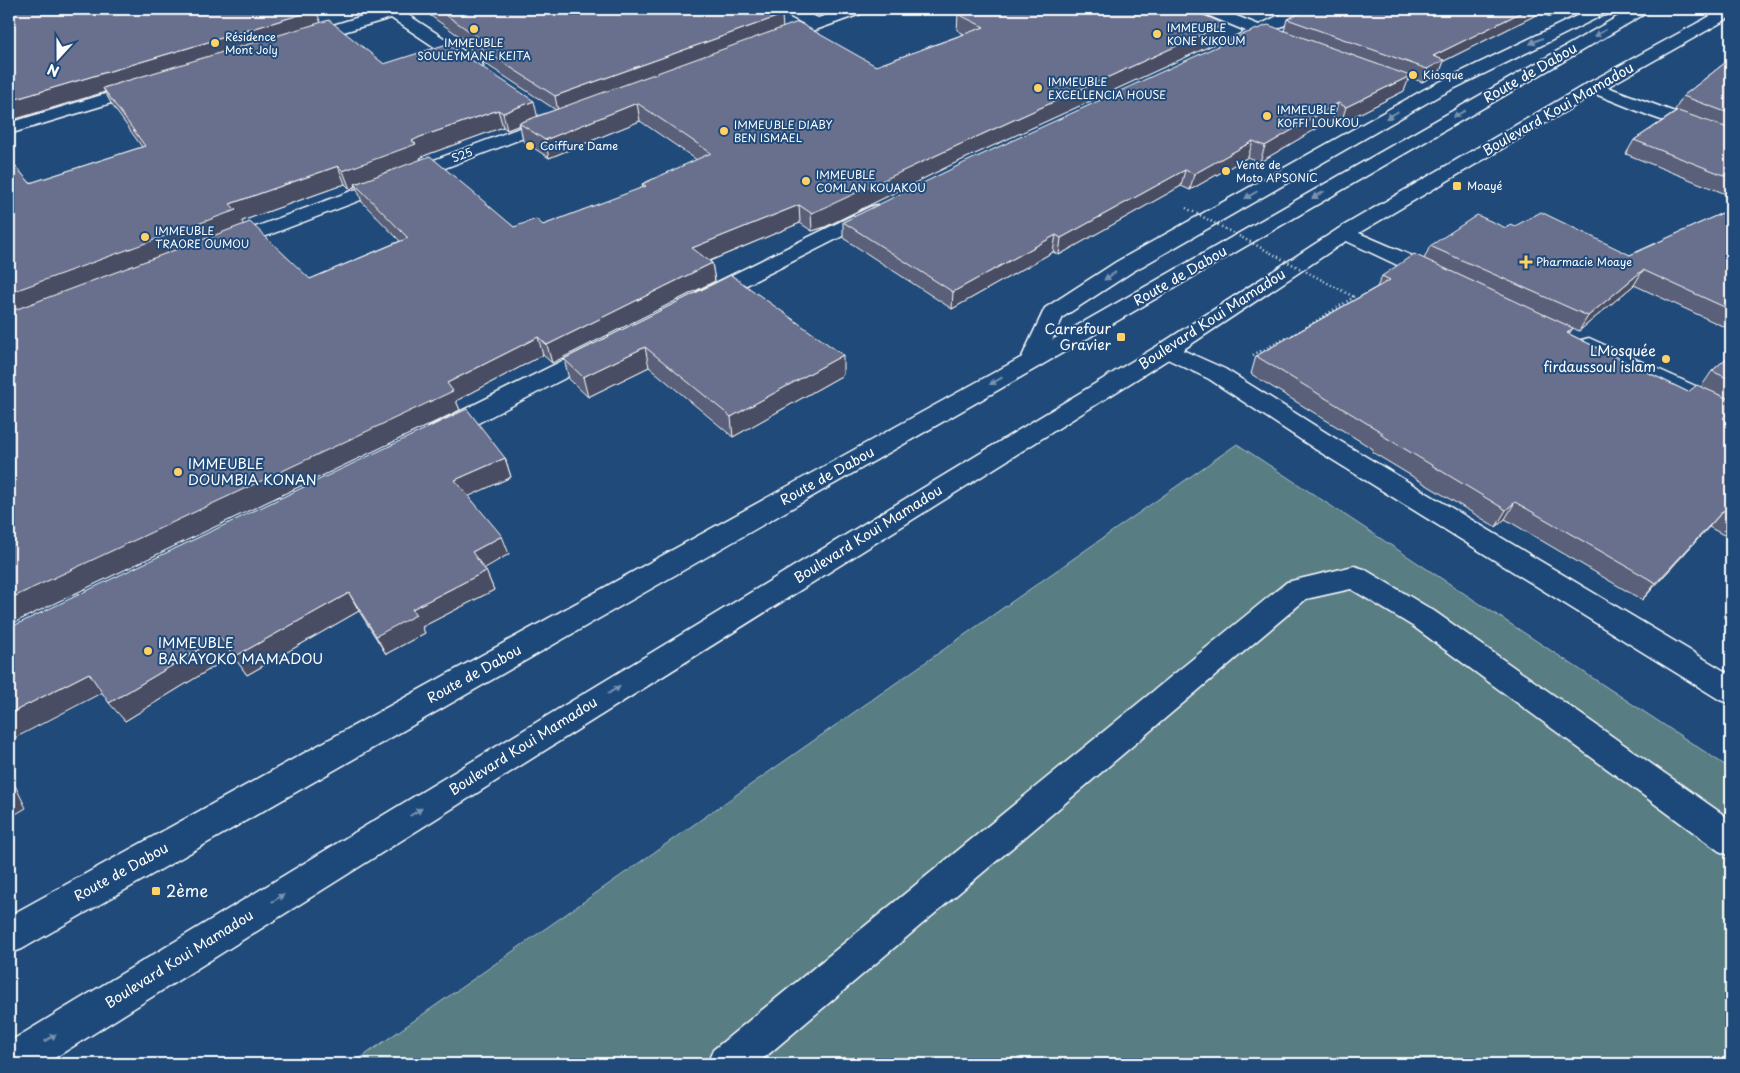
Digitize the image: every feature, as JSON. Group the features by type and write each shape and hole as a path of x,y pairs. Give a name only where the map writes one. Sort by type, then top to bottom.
{"street":[{"path":"787,9 817,24"},
{"path":"752,48 860,9"},
{"path":"1206,9 1260,32 1287,41"},
{"path":"1216,52 1304,9"},
{"path":"1032,361 1053,313 1124,267 1422,90 1519,49 1597,12 1614,9"},
{"name":"Route de Dabou","path":"9,936 1032,361 1642,9"},
{"path":"290,43 391,10 491,77"},
{"name":"Boulevard Koui Mamadou","path":"9,1064 1167,350 1345,233 1594,87 1731,11"},
{"path":"9,129 159,83"},
{"path":"1594,87 1731,139"},
{"path":"540,109 556,120"},
{"name":"S25","path":"204,253 575,113"},
{"path":"682,309 899,201"},
{"path":"1345,233 1463,286"},
{"path":"1571,336 1731,412"},
{"path":"419,442 621,340"},
{"path":"1167,350 1217,374 1324,444 1731,691"},
{"path":"727,1064 1297,590 1354,577 1424,619 1731,840"}],"path":[{"path":"1186,208 1354,297 1302,330 1217,374"}],"green space":[{"path":"1237,444 1731,769 1731,1064 352,1064"}],"building":[{"path":"9,9 314,9 316,10 9,101"},
{"path":"437,9 771,9 782,15 555,96 468,40 478,37"},
{"path":"972,9 1189,9 1225,24 824,208 811,213 799,205 692,248 712,263 547,345 538,337 447,383 453,391 9,599 9,312 250,222 310,279 408,238 355,184 430,156 514,227 536,219 543,225 646,186 642,184 711,153 637,103 545,140 519,123 798,22 876,66 984,27 958,14"},
{"path":"1310,9 1528,9 1433,56 1444,60 1427,69 1287,19"},
{"path":"329,20 384,64 447,44 534,101 503,113 498,110 420,137 412,141 416,144 343,171 338,166 230,204 236,210 9,293 9,159 30,183 145,146 103,88"},
{"path":"1268,25 1410,76 1346,107 1338,103 1265,146 1253,141 1194,174 1185,170 1061,238 1056,235 953,292 843,222 968,161 1244,34"},
{"path":"1731,58 1731,114 1683,96"},
{"path":"1678,111 1731,129 1731,178 1634,140"},
{"path":"1731,209 1731,310 1643,270 1588,316 1430,246 1477,215 1506,228 1510,224 1515,226 1541,212 1630,255"},
{"path":"1414,254 1573,328 1567,333 1688,392 1697,385 1731,400 1731,410 1723,418 1731,423 1731,514 1724,510 1656,583 1515,502 1506,510 1256,356 1390,280 1382,276"},
{"path":"731,275 843,355 731,417 645,347 583,377 564,359"},
{"path":"1731,354 1731,380 1712,371"},
{"path":"467,409 505,458 455,480 502,536 472,552 486,571 412,609 416,615 376,636 349,593 234,657 220,637 109,703 89,673 9,714 9,628"}],"place":[{"name":"IMMEUBLE SOULEYMANE KEITA","path":"474,29"},
{"name":"IMMEUBLE KONE KIKOUM","path":"1157,34"},
{"name":"Résidence Mont Joly","path":"215,43"},
{"name":"Kiosque","path":"1413,75"},
{"name":"IMMEUBLE EXCELLENCIA HOUSE","path":"1038,88"},
{"name":"IMMEUBLE KOFFI LOUKOU","path":"1267,116"},
{"name":"IMMEUBLE DIABY BEN ISMAEL","path":"724,131"},
{"name":"Coiffure Dame","path":"530,146"},
{"name":"Vente de Moto APSONIC","path":"1226,171"},
{"name":"IMMEUBLE COMLAN KOUAKOU","path":"806,181"},
{"name":"Moayé","path":"1457,186"},
{"name":"IMMEUBLE TRAORE OUMOU","path":"145,237"},
{"name":"Pharmacie Moaye","path":"1526,262"},
{"name":"Carrefour Gravier","path":"1121,337"},
{"name":"LMosquée firdaussoul islam","path":"1666,359"},
{"name":"IMMEUBLE DOUMBIA KONAN","path":"178,472"},
{"name":"IMMEUBLE BAKAYOKO MAMADOU","path":"148,651"},
{"name":"2ème","path":"156,891"}]}
